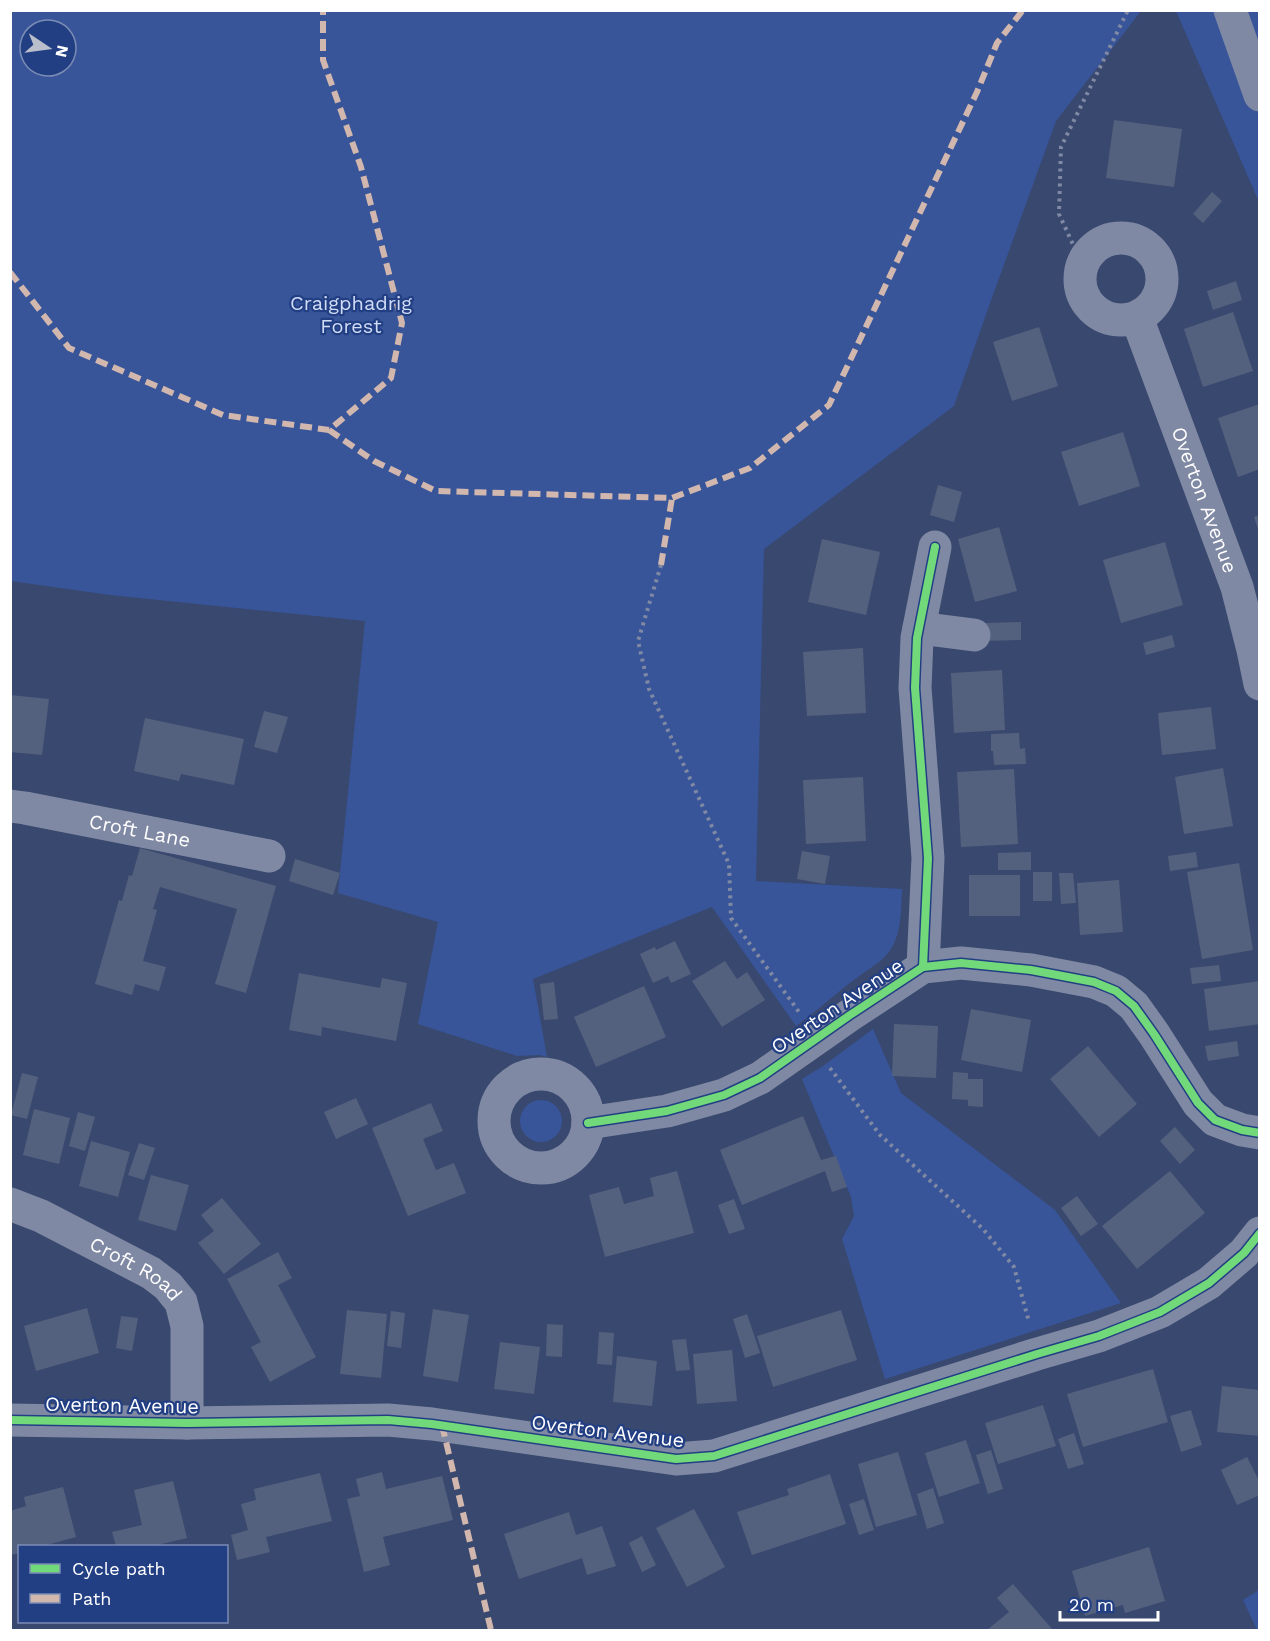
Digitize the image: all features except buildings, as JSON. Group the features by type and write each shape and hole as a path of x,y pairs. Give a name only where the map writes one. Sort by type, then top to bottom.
{"street":[{"path":"1230,10 1260,95"},
{"path":"1126,238 1139,242 1150,249 1158,260 1162,273 1162,287 1158,300 1137,318 1124,321 1110,320 1098,314 1088,304 1082,292 1080,278 1082,264 1099,244 1112,239 1126,238"},
{"name":"Overton Avenue","path":"1137,318 1237,587 1260,684"},
{"path":"923,967 928,858 915,688 919,628 935,547"},
{"path":"919,628 974,635"},
{"name":"Croft Lane","path":"10,806 269,856"},
{"name":"Overton Avenue","path":"588,1123 667,1111 724,1095 760,1078 923,967 961,963 1031,970 1094,982 1116,991 1134,1006 1198,1103 1215,1120 1242,1130 1260,1133"},
{"name":"Croft Road","path":"10,1204 41,1216 151,1273 175,1294 181,1302 187,1326 188,1423"},
{"name":"Overton Avenue","path":"10,1420 188,1423 388,1420 432,1424 676,1459 714,1456 1099,1336 1160,1312 1209,1283 1244,1253 1260,1233"}],"path":[{"path":"1082,264 1059,214 1061,147 1128,10"},
{"path":"661,565 638,641 650,689 729,864 731,918 818,1039 829,1066 880,1135 983,1229 1014,1267 1037,1354"}],"green space":[{"name":"Craigphadrig Forest","path":"11,10 1141,11 1056,121 954,406 764,549 756,881 902,889 899,926 895,940 886,956 796,1026 712,907 533,979 547,1057 517,1056 418,1024 438,922 338,893 365,621 110,595 11,581"},
{"path":"1176,11 1259,11 1259,202"},
{"path":"873,1029 901,1093 1055,1210 1121,1303 885,1379 842,1239 854,1216 851,1197 802,1079"},
{"path":"541,1100 556,1106 562,1121 556,1136 541,1142 526,1136 520,1121 526,1106"},
{"path":"1259,1590 1259,1630 1257,1630 1243,1600"}],"marked path":[{"path":"10,272 69,348 223,415 329,430 391,378 402,323 361,167 323,60 323,10"},
{"path":"329,430 374,461 436,491 672,498 750,468 829,405 977,92 997,43 1023,10"},
{"path":"661,565 672,498"},
{"path":"442,1425 491,1630"}],"cycle path":[{"path":"923,967 928,858 915,688 917,638 935,547"},
{"path":"588,1123 667,1111 724,1095 760,1078 923,967 961,963 1031,970 1094,982 1116,991 1134,1006 1198,1103 1215,1120 1242,1130 1260,1133"},
{"path":"10,1420 187,1423 388,1420 432,1424 676,1459 714,1456 1099,1336 1160,1312 1209,1283 1244,1253 1260,1233"}]}
